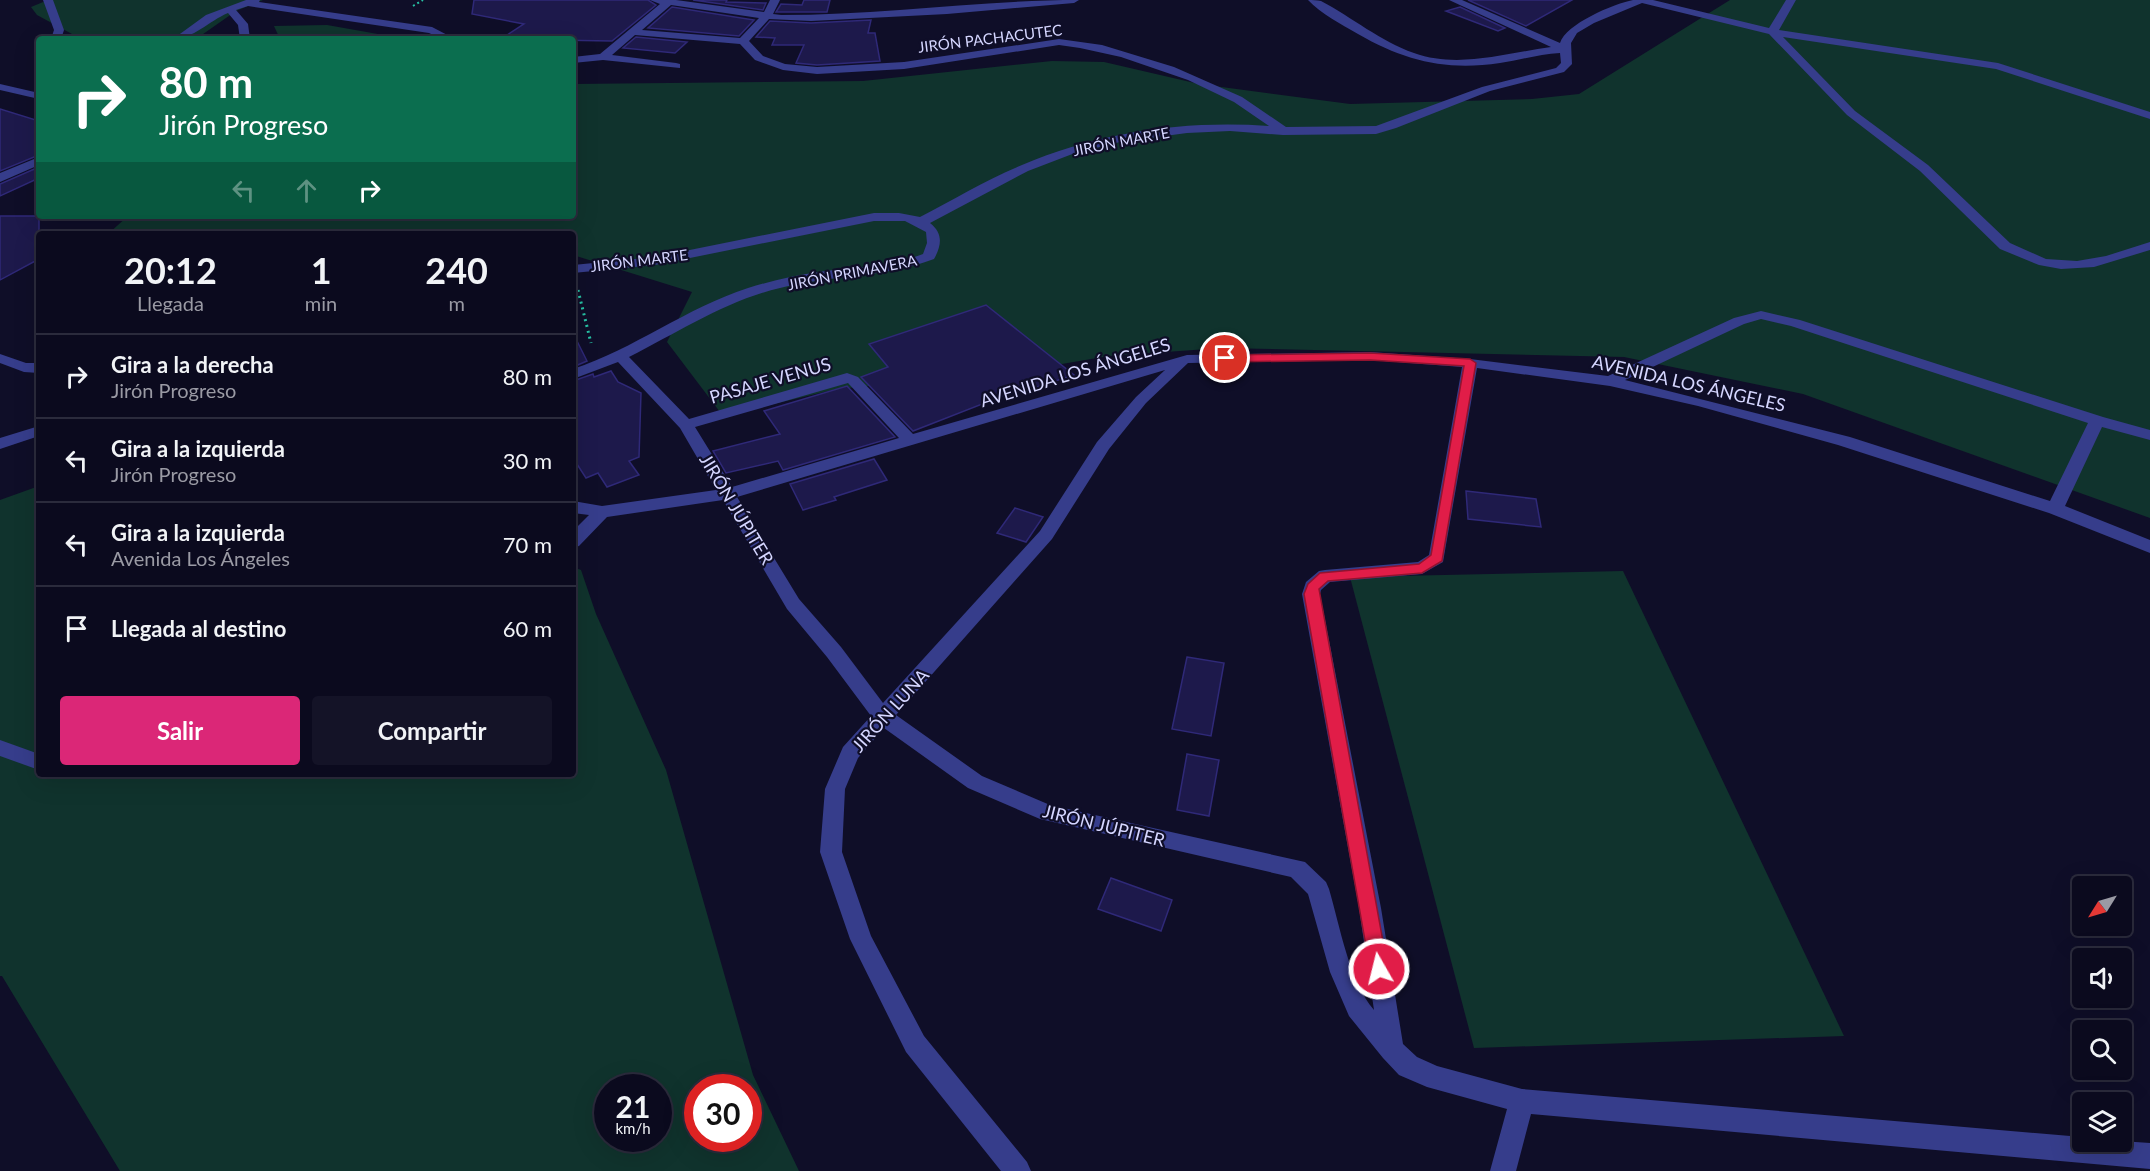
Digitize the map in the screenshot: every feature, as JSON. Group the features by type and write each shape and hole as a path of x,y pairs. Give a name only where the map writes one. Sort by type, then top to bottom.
{"street":[{"path":"48,0 59,30 57,36"},
{"path":"655,0 768,14 781,18 946,11 1074,0"},
{"path":"633,32 743,41 768,14 775,0"},
{"path":"1313,0 1327,11 1401,51 1419,58 1435,61 1496,60 1541,50 1564,49"},
{"path":"1454,0 1564,49"},
{"path":"1612,0 1628,7"},
{"path":"1641,0 1773,32 1998,66 2150,116"},
{"name":"JIRÓN MARTE","path":"576,275 874,217 904,216 921,222 1024,168 1071,150 1120,138 1187,129 1230,127 1283,131 1358,131 1392,126 1486,89 1560,70 1567,64 1564,49 1569,35 1580,26 1641,0"},
{"path":"1773,32 1791,0"},
{"path":"603,57 670,1"},
{"path":"182,36 210,17 252,2 432,30 444,36"},
{"path":"230,9 243,24 245,36"},
{"path":"1773,32 1851,113 1924,168 2005,246 2012,250 2042,262 2064,267 2080,266 2150,246"},
{"name":"JIRÓN PACHACUTEC","path":"743,41 758,58 774,65 807,71 858,70 1059,42 1084,44 1106,48 1178,73 1232,96 1283,131"},
{"path":"576,60 603,57 676,66"},
{"path":"0,87 36,95"},
{"path":"0,178 36,162"},
{"name":"JIRÓN PRIMAVERA","path":"576,373 597,368 621,357 694,314 739,296 816,276 913,263 929,256 934,243 932,231 921,222"},
{"path":"1610,381 1739,321 1761,315 1795,323 2097,421 2150,435"},
{"name":"AVENIDA LOS ÁNGELES","path":"576,508 602,512 728,494 1187,359 1370,356 1470,363 1610,381 1844,441 2055,509 2150,546"},
{"name":"JIRÓN JÚPITER","path":"621,357 686,425 793,604 834,652 883,717 975,782 1047,813 1297,869 1318,889 1342,972 1357,1008 1408,1066 1436,1078 1522,1101 2150,1156"},
{"path":"0,358 24,367 36,368"},
{"name":"JIRÓN LUNA","path":"1018,1171 915,1044 861,939 831,852 835,789 850,753 1046,535 1103,446 1141,400 1187,359"},
{"path":"1392,1050 1370,908 1311,594 1312,587 1325,576 1422,568 1437,558 1470,363"},
{"name":"PASAJE VENUS","path":"686,425 847,378 853,380 911,442"},
{"path":"2055,509 2097,421"},
{"path":"0,444 36,432"},
{"path":"576,539 602,512"},
{"path":"0,748 36,761"},
{"path":"1503,1171 1522,1101"}],"path":[{"path":"576,283 597,368"}],"green space":[{"path":"48,0 263,0 236,11 200,36 72,36 37,15 31,7"},
{"path":"1730,0 2150,0 2150,518 1803,394 1624,357 1222,348 1109,356 1009,373 837,389 723,416 667,342 692,292 576,256 576,231 111,231 125,219 576,219 576,84 863,81 1052,61 1104,62 1199,84 1350,104 1532,99 1579,94"},
{"path":"327,25 389,36 279,36 274,26"},
{"path":"36,487 36,777 576,777 576,568 581,570 596,614 666,770 753,1074 684,1074 684,1152 762,1152 762,1094 799,1171 120,1171 0,976 0,500"},
{"path":"1623,571 1844,1036 1474,1048 1350,577"}],"building":[{"path":"474,0 648,0 656,5 612,41 576,40 576,36 506,36 524,24 472,14"},
{"path":"693,0 727,0 726,2 766,3 763,10"},
{"path":"804,0 830,0 827,12 776,12 781,4 802,5"},
{"path":"1468,0 1572,0 1526,26"},
{"path":"672,7 754,20 739,36 648,28"},
{"path":"1460,7 1505,28 1498,31 1446,11"},
{"path":"871,20 868,33 875,33 880,61 817,65 796,63 804,45 772,45 775,38 756,37 770,21 811,23"},
{"path":"636,37 687,42 675,53 623,48"},
{"path":"0,109 36,120 36,156 0,171"},
{"path":"36,168 36,179 0,196 0,184"},
{"path":"0,216 36,216 36,219 39,219 39,231 36,231 36,261 0,280"},
{"path":"986,305 1074,375 1034,388 1031,385 913,431 861,377 888,367 869,344"},
{"path":"576,339 587,361 576,366"},
{"path":"611,371 618,382 641,393 639,457 629,461 639,475 607,487 598,473 586,478 576,463 576,380 593,374 594,377"},
{"path":"847,386 895,437 783,470 778,461 726,473 713,451 780,434 764,411"},
{"path":"874,459 887,480 834,497 836,500 803,510 790,484"},
{"path":"1466,491 1536,499 1541,527 1468,519"},
{"path":"1015,508 1043,517 1026,542 997,533"},
{"path":"1187,657 1224,663 1211,736 1172,729"},
{"path":"1187,754 1219,760 1209,816 1177,810"},
{"path":"1111,878 1172,900 1161,931 1098,909"}],"route":[{"path":"1225,358 1370,356 1470,363 1437,558 1422,568 1325,576 1312,587 1311,594 1370,908 1379,969"}]}
